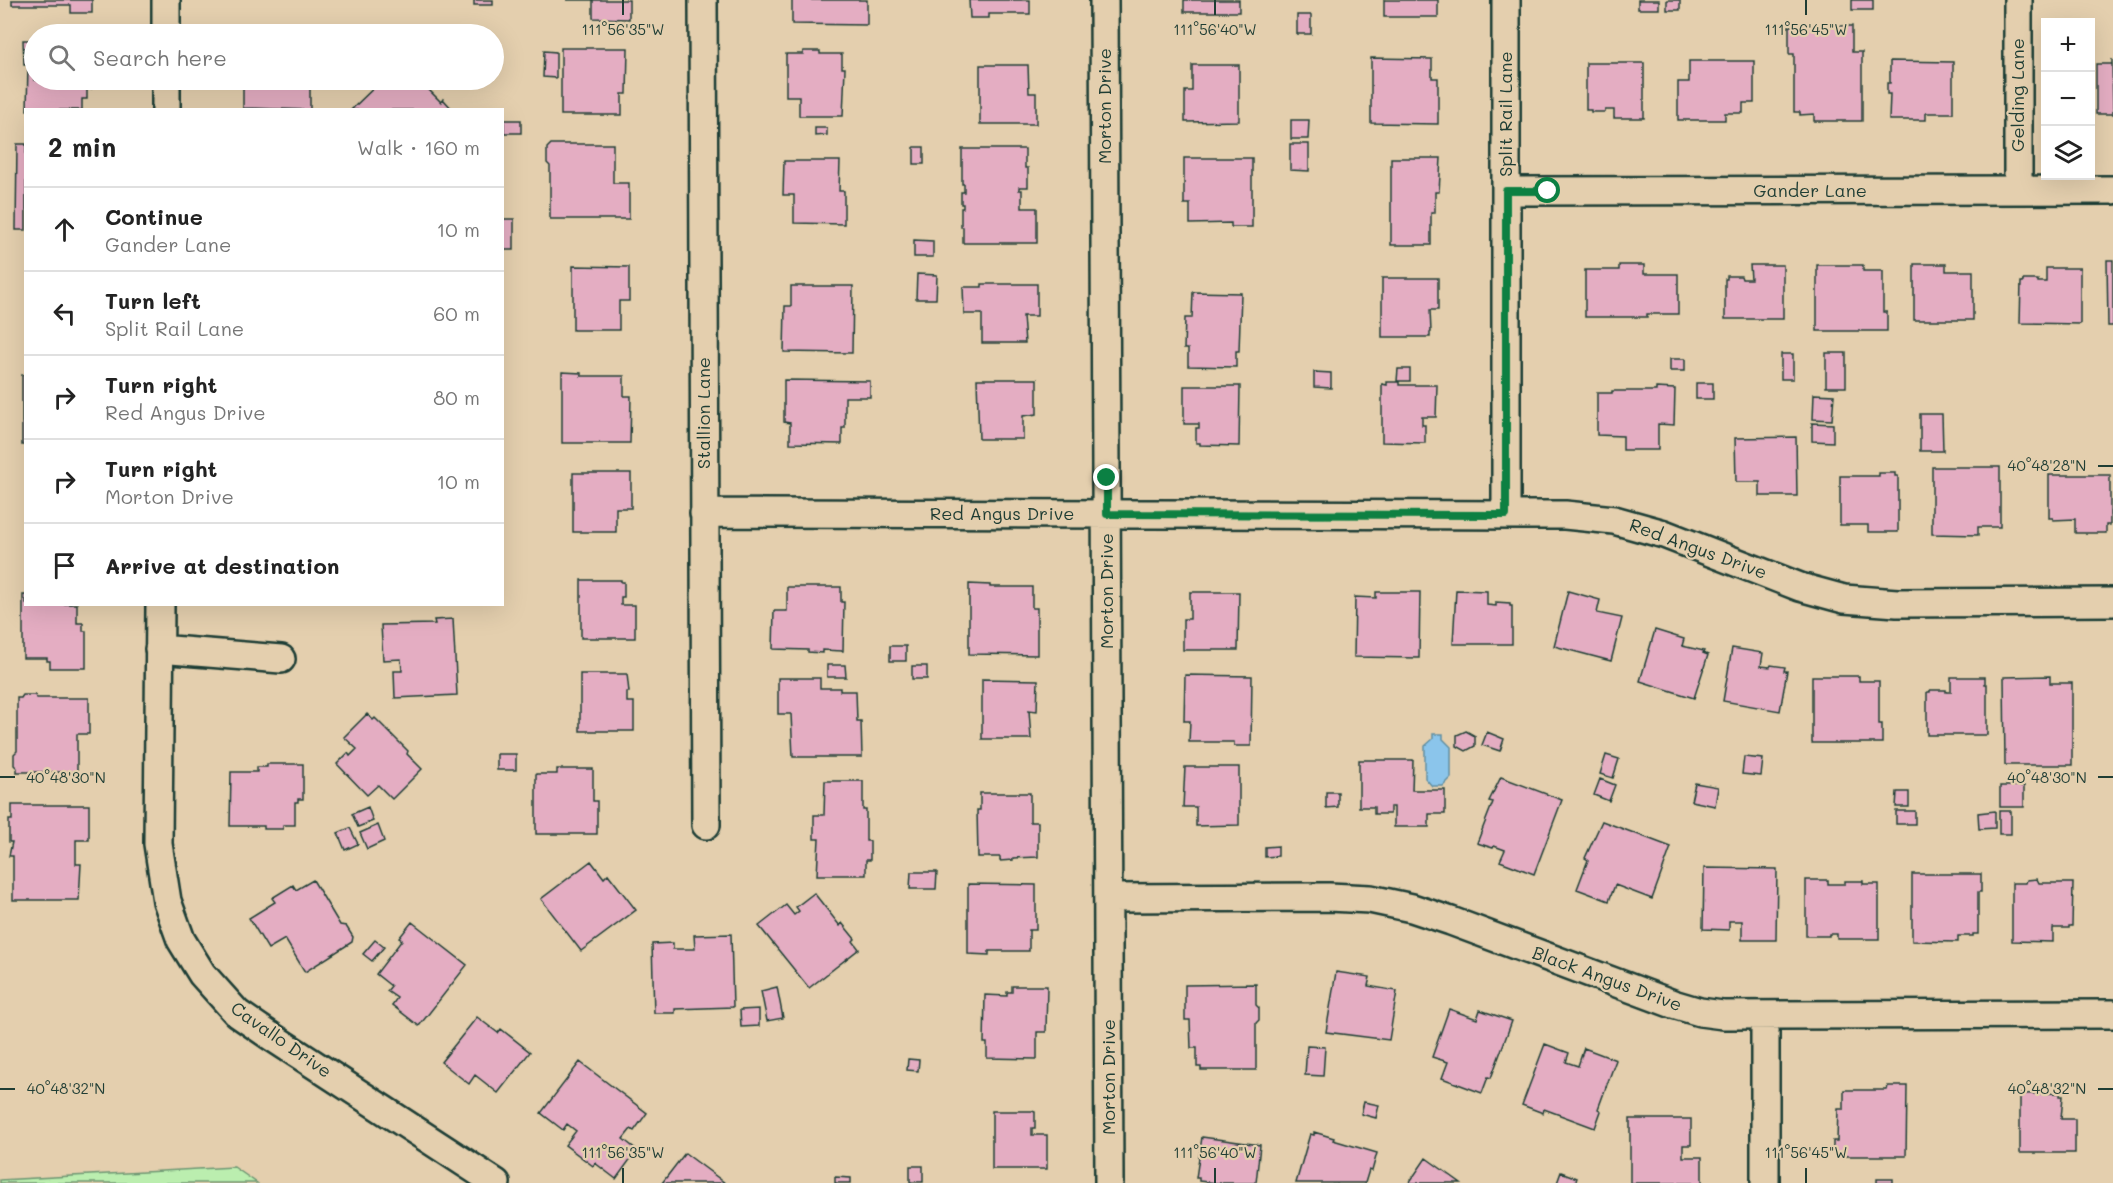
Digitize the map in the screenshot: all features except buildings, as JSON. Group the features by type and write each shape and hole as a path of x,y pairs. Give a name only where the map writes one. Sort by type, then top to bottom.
{"street":[{"path":"166,0 166,24"},
{"name":"Stallion Lane","path":"703,0 706,825"},
{"name":"Morton Drive","path":"1104,0 1109,1183"},
{"name":"Split Rail Lane","path":"1506,0 1506,515"},
{"name":"Gelding Lane","path":"2018,0 2018,190"},
{"path":"166,90 166,108"},
{"name":"Gander Lane","path":"1506,191 2113,190"},
{"name":"Red Angus Drive","path":"705,513 1565,515 1614,520 1664,534 1800,587 1844,598 1897,603 2113,602"},
{"name":"Cavallo Drive","path":"159,606 158,844 167,901 181,940 202,974 237,1012 496,1183"},
{"path":"159,649 281,659"},
{"name":"Black Angus Drive","path":"1108,898 1329,897 1370,899 1412,908 1691,1009 1723,1015 2113,1014"},
{"path":"1765,1015 1765,1183"}],"green space":[{"path":"234,1167 257,1183 0,1183 0,1180"}],"water":[{"path":"1433,734 1443,734 1443,739 1451,747 1451,778 1443,786 1432,786 1425,778 1425,746 1433,739"}],"route":[{"path":"1107,478 1107,514 1506,515 1506,191 1548,191"}]}
